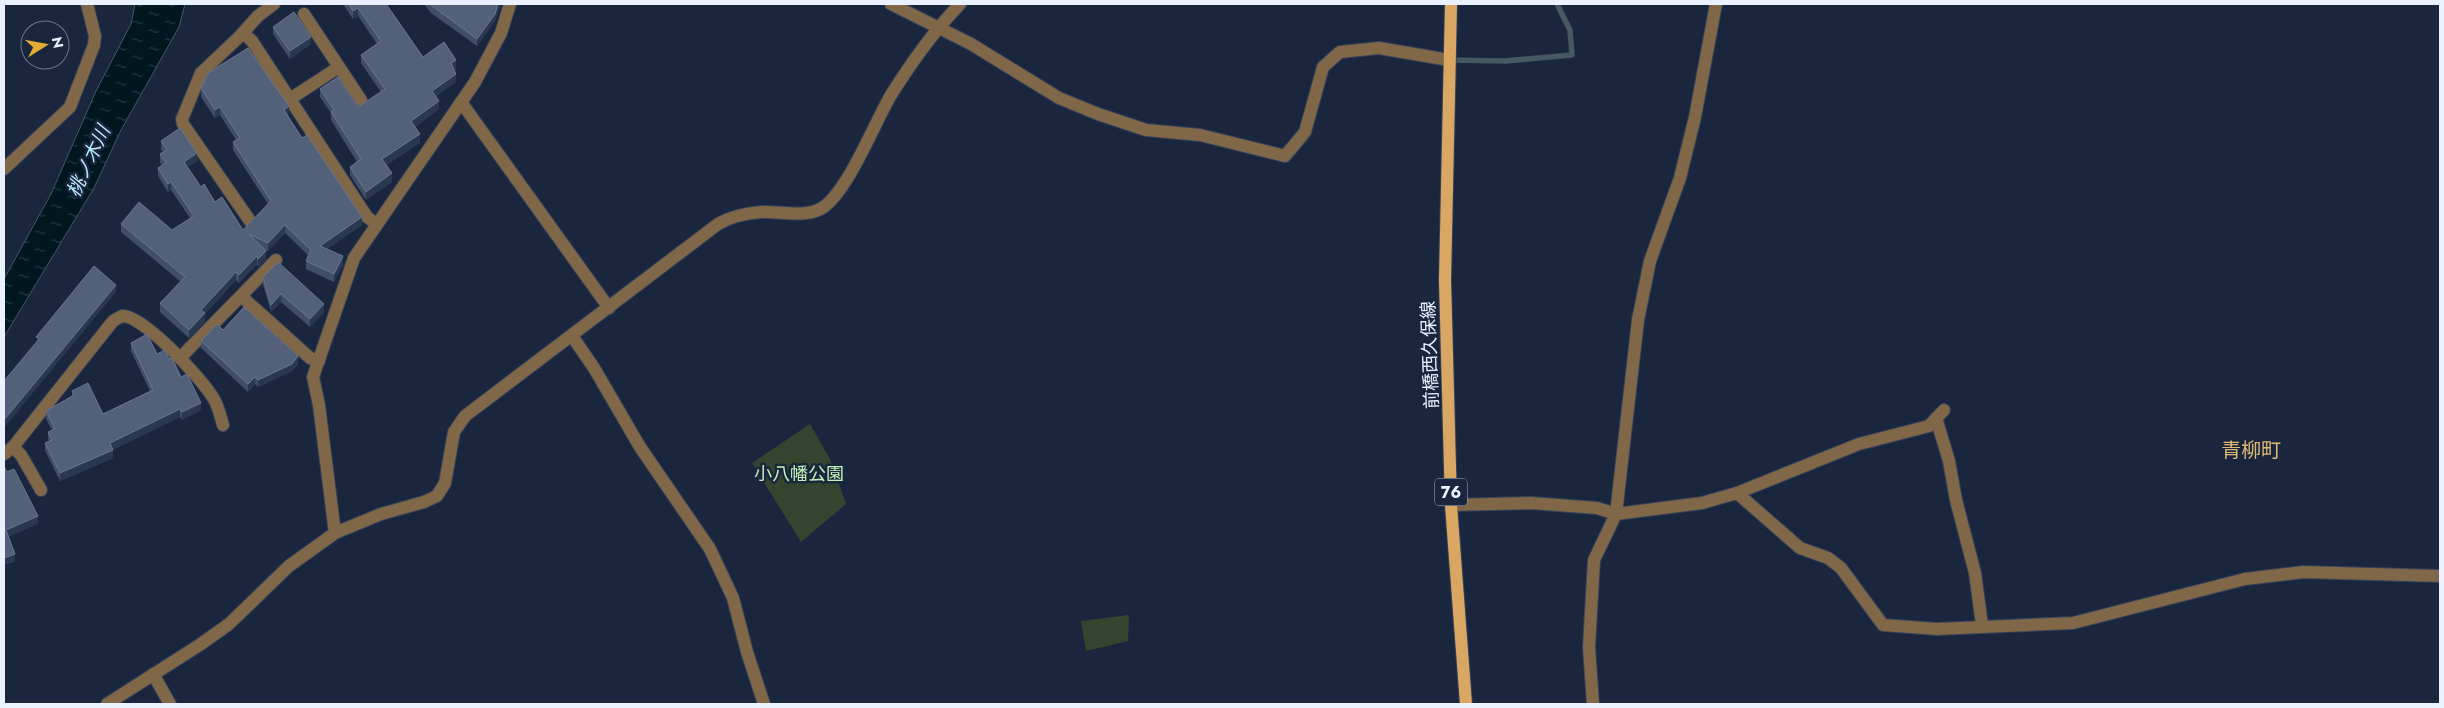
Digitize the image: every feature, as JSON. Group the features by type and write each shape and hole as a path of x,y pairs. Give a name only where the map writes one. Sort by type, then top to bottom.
{"main road":[{"name":"前橋西久保線","path":"1450,4 1445,280 1452,506 1466,704"}],"street":[{"path":"4,169 62,114 74,100 94,45 95,36 87,4"},
{"path":"250,221 183,124 182,119 200,73 243,33 258,16 274,4"},
{"path":"335,533 319,405 313,377 354,258 376,223 461,102 501,33 510,4"},
{"path":"891,4 939,26 1059,98 1098,114 1146,130 1200,135 1285,156 1305,132 1323,67 1340,52 1379,48 1448,60"},
{"path":"107,704 228,624 289,566 335,533 381,514 424,502 437,496 445,483 454,432 465,416 711,230 732,216 762,212 810,212 825,206 843,185 892,94 939,26 960,4"},
{"path":"1593,704 1589,647 1594,560 1616,514 1638,320 1650,261 1680,178 1695,118 1716,4"},
{"path":"304,14 361,100"},
{"path":"243,33 252,41 367,217 376,223"},
{"path":"290,99 339,67"},
{"path":"461,102 610,308"},
{"path":"180,358 276,260"},
{"path":"241,296 310,358 319,361"},
{"path":"41,490 21,455 8,451 86,353 117,318 127,315 136,319 180,358 214,398 224,425"},
{"path":"572,336 594,368 640,447 710,549 733,598 747,652 764,704"},
{"path":"1452,506 1531,503 1597,508 1616,514 1702,503 1737,493 1859,444 1929,426 1940,414 1956,500 1975,573 1982,625"},
{"path":"1737,493 1800,548 1828,558 1841,568 1883,625 1937,629 1982,625 2073,623 2245,579 2304,572 2440,576"},
{"path":"153,674 170,704"}],"green space":[{"name":"小八幡公園","path":"810,424 830,459 846,504 801,542 752,463"},
{"path":"1129,615 1128,641 1086,651 1081,621"}],"water":[{"name":"桃ノ木川","path":"135,4 185,4 179,27 121,130 94,188 4,337 4,279 51,194 96,91 131,24"}],"building":[{"path":"349,4 386,4 423,57 444,42 456,60 451,63 456,74 432,91 439,101 411,121 420,134 382,159 392,173 366,192 350,167 361,159 331,112 334,110 320,89 338,77 358,107 385,89 361,55 381,41 358,8 353,11"},
{"path":"430,4 498,4 495,14 477,39"},
{"path":"294,12 311,37 290,51 273,27"},
{"path":"248,48 289,106 284,110 302,138 307,135 362,217 320,246 343,256 334,274 306,261 311,250 285,225 268,243 249,234 266,251 258,259 257,256 239,275 236,272 201,310 205,313 189,330 160,303 185,277 121,224 139,202 172,230 194,216 171,182 168,184 158,168 166,163 160,154 167,150 161,141 180,128 197,153 184,162 201,187 204,184 215,202 222,197 243,230 271,201 233,142 240,138 220,107 215,110 201,88 208,73"},
{"path":"278,262 324,304 310,319 281,294 271,305 263,277"},
{"path":"94,266 116,285 4,420 4,381 39,339 36,337"},
{"path":"244,307 298,356 292,364 258,380 255,377 248,384 201,341 217,324 223,330"},
{"path":"147,334 157,354 165,350 169,359 172,358 181,377 187,374 201,403 182,412 180,409 110,443 113,450 60,473 45,443 52,440 48,432 55,429 46,411 74,395 72,391 88,383 103,414 153,390 131,343"},
{"path":"4,466 7,472 14,469 38,516 6,530 15,554 4,558 5,507"}],"waterway":[{"path":"1450,60 1505,61 1572,55 1570,30 1557,4"}],"district":[{"name":"青柳町","path":"2251,450"}]}
